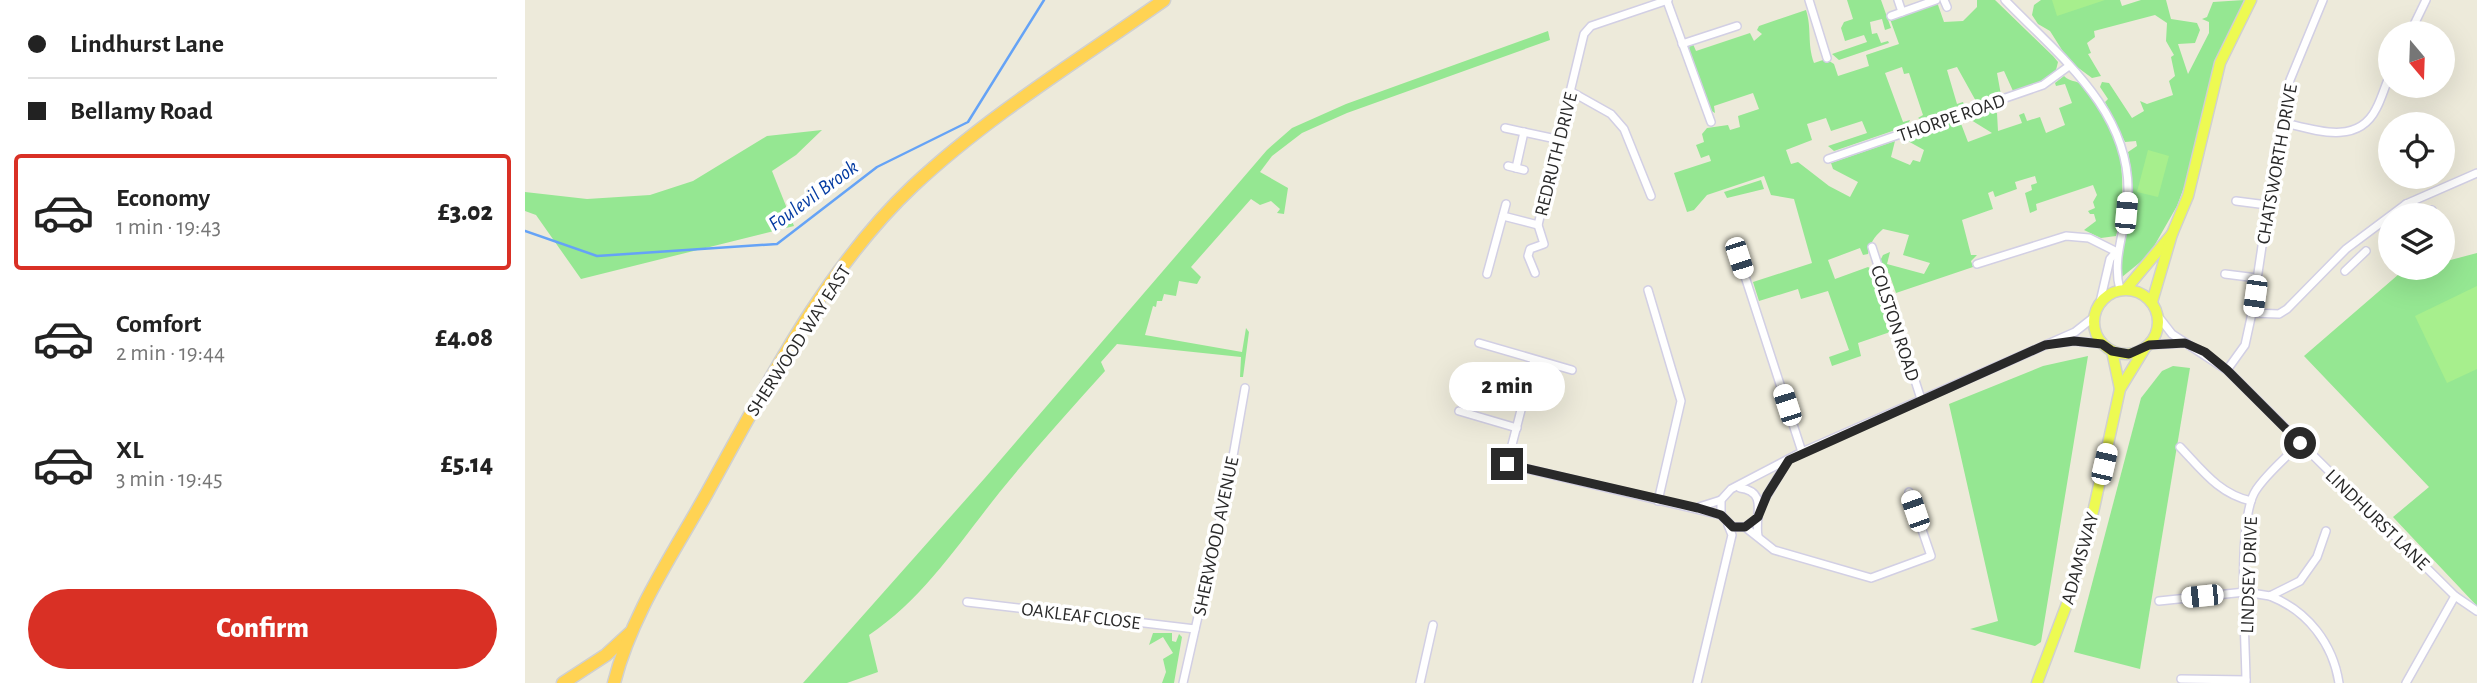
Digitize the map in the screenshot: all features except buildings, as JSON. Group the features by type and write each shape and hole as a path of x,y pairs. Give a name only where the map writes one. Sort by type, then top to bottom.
{"highway":[{"name":"SHERWOOD WAY EAST","path":"614,683 630,633 758,400 825,292 881,220 911,187 971,136 1164,0"},
{"name":"SHERWOOD WAY EAST","path":"563,683 606,655 630,633"}],"main road":[{"path":"2152,302 2172,234 2188,196 2220,63 2251,0"},
{"path":"2123,290 2136,291 2152,302 2158,316 2158,329 2147,346 2129,354 2112,351 2102,344 2096,336 2094,317 2100,302 2123,290 2172,234"},
{"name":"ADAMSWAY","path":"2037,683 2068,601 2094,508 2120,389 2147,346"},
{"name":"ADAMSWAY","path":"2112,351 2120,389"}],"street":[{"path":"1667,0 1711,122"},
{"name":"REDRUTH DRIVE","path":"1535,273 1528,256 1530,249 1544,244 1538,225 1556,139 1584,34 1591,26 1667,0"},
{"path":"1809,0 1827,58"},
{"path":"1898,0 1902,12"},
{"path":"1891,16 1936,0"},
{"path":"2005,0 2069,66 2110,116 2123,148 2128,195 2117,252 2116,275 2123,290"},
{"name":"CHATSWORTH DRIVE","path":"2227,370 2245,345 2281,122 2298,55 2323,0"},
{"path":"2416,21 2426,0"},
{"path":"1682,44 1737,26"},
{"name":"THORPE ROAD","path":"1828,159 2043,85 2069,66"},
{"path":"1570,91 1611,114 1624,129 1651,196"},
{"path":"2281,122 2335,134 2358,128 2375,111 2380,98"},
{"path":"1505,128 1556,139"},
{"path":"1516,168 1524,132"},
{"path":"2408,203 2477,173"},
{"path":"2235,201 2267,205"},
{"path":"1487,274 1506,204"},
{"path":"1503,216 1538,225"},
{"path":"2252,313 2279,314 2287,309 2347,249 2378,225"},
{"path":"1977,264 2066,236 2089,238 2117,252"},
{"name":"COLSTON ROAD","path":"1872,247 1921,399"},
{"path":"2347,249 2356,260"},
{"path":"2345,271 2366,251"},
{"path":"2100,302 2111,259 2117,252"},
{"path":"1738,255 1802,452"},
{"path":"2225,274 2257,278"},
{"path":"1648,290 1681,401 1658,501"},
{"name":"LINDHURST LANE","path":"2158,316 2172,334 2205,352 2227,370 2455,596 2477,611"},
{"path":"1721,515 1721,500 1725,494 1802,452 2075,332 2094,317"},
{"path":"2045,345 2074,341 2102,344"},
{"path":"2147,346 2185,343"},
{"path":"1479,344 1572,370"},
{"path":"1534,360 1507,464 1658,501 1698,508 1721,515 1728,524 1732,535 1697,683"},
{"name":"SHERWOOD AVENUE","path":"1183,683 1229,479 1245,388"},
{"path":"1459,411 1517,428"},
{"name":"LINDSEY DRIVE","path":"2246,681 2245,592 2251,501 2255,491 2300,443"},
{"path":"2179,447 2221,490 2232,497 2251,501"},
{"path":"1758,536 1760,508 1789,460"},
{"path":"1739,488 1754,493 1760,508"},
{"path":"1728,524 1758,536 1774,550 1871,578 1931,556 1909,492"},
{"path":"1698,508 1721,500"},
{"path":"1732,535 1758,517"},
{"path":"2270,596 2300,581 2317,557 2326,531"},
{"path":"2159,601 2245,592 2270,596 2317,629 2333,657 2339,683"},
{"path":"2409,682 2455,596"},
{"name":"OAKLEAF CLOSE","path":"967,602 1195,629"},
{"path":"1420,683 1433,625"},
{"path":"2181,679 2246,681"}],"green space":[{"path":"1847,0 1881,0 1891,28 1885,30 1882,19 1870,22 1872,34 1877,33 1881,43 1889,43 1839,60 1832,54 1867,42 1864,35 1845,41 1841,28 1844,22 1853,19"},
{"path":"1977,0 1995,0 2058,62 2055,74 2047,80 2013,91 2004,71 1997,73 2001,95 1977,103 1957,67 1947,70 1957,104 1963,102 1965,107 1924,121 1918,118 1923,115 1909,73 1904,74 1902,67 1885,73 1903,122 1910,120 1907,126 1834,151 1828,146 1867,133 1862,121 1831,131 1826,118 1807,124 1812,140 1786,150 1791,164 1798,162 1829,186 1850,197 1858,182 1833,169 1831,163 1895,141 1891,157 1910,165 1913,160 1920,162 1924,150 1906,140 1903,145 1902,138 1945,124 1946,120 1966,117 1960,121 1968,142 1992,133 1971,120 1973,112 1990,110 1997,113 1998,131 2022,123 2019,115 2024,113 2027,121 2040,117 2046,133 2065,125 2059,108 2072,103 2065,84 2056,86 2055,83 2064,76 2082,85 2096,100 2115,135 2122,176 2116,236 2101,238 2084,230 2096,221 2094,214 2088,211 2095,208 2093,202 2097,195 2093,185 2036,204 2037,210 2030,213 2025,193 2032,190 2031,185 2037,183 2035,176 2015,182 2017,189 1995,197 1993,191 1988,193 1993,209 1962,220 1971,255 1977,255 1971,261 1973,267 1896,293 1889,273 1884,274 1880,261 1883,255 1890,252 1887,264 1924,274 1930,263 1903,255 1909,235 1883,229 1873,240 1868,254 1863,255 1860,248 1828,260 1835,279 1868,267 1876,271 1896,330 1858,343 1861,356 1832,366 1829,357 1849,350 1828,291 1801,299 1798,289 1759,301 1753,282 1812,263 1794,199 1771,195 1764,176 1707,195 1694,210 1687,212 1674,173 1711,161 1709,155 1701,158 1696,145 1704,142 1702,134 1707,128 1728,125 1730,130 1740,127 1738,116 1759,109 1753,93 1714,106 1715,113 1710,110 1689,49 1690,44 1693,44 1696,51 1750,33 1754,41 1762,34 1757,30 1759,26 1806,10 1814,63 1826,59 1834,64 1838,76 1869,66 1866,55 1899,44 1890,19 1937,2 1944,22 1963,21 1977,7"},
{"path":"2041,0 2120,0 2122,6 2141,0 2166,0 2171,19 2197,23 2200,30 2195,43 2178,44 2188,74 2209,33 2209,22 2202,19 2207,17 2213,2 2244,0 2208,90 2186,182 2177,206 2149,255 2122,277 2120,252 2132,208 2128,152 2137,146 2136,141 2125,142 2105,102 2108,99 2100,87 2102,82 2109,83 2132,118 2144,111 2140,101 2147,104 2173,95 2169,81 2175,76 2171,57 2174,55 2166,41 2167,23 2155,15 2094,31 2095,37 2087,43 2091,53 2088,54 2101,76 2092,78 2069,61 2050,31 2038,24 2032,15 2034,5"},
{"path":"2052,0 2105,0 2057,16"},
{"path":"1548,31 1550,40 1347,113 1302,133 1272,156 1260,172 1288,188 1284,214 1277,213 1280,209 1271,201 1260,205 1251,199 1191,267 1201,277 1197,284 1179,281 1176,296 1164,294 1162,301 1157,301 1156,307 1153,306 1145,335 1242,352 1246,328 1249,332 1243,377 1240,377 1241,357 1117,344 1101,362 1105,371 1012,477 939,569 906,605 869,635 878,672 847,683 803,683 984,479 1267,150 1292,128 1346,104"},
{"path":"822,130 796,155 772,171 794,226 581,279 536,215 525,211 525,192 587,199 650,195 693,181 767,136"},
{"path":"2148,150 2169,156 2158,197 2137,192"},
{"path":"1761,180 1764,189 1727,198 1724,192"},
{"path":"2477,253 2477,606 2393,517 2429,487 2304,356 2392,280 2455,280 2455,259"},
{"path":"2477,286 2477,369 2447,383 2415,316"},
{"path":"2088,356 2041,642 2035,646 1970,629 1998,621 1949,404 2043,366"},
{"path":"2173,366 2190,368 2140,669 2074,652 2141,398 2162,371"},
{"path":"1153,633 1172,633 1172,641 1176,642 1179,634 1182,637 1174,683 1162,683 1166,672 1163,659 1173,653 1163,637 1149,645"}],"waterway":[{"name":"Foulevil Brook","path":"525,231 597,256 777,244 877,167 968,122 1044,0"}],"route":[{"path":"1507,464 1584,484 1698,508 1721,515 1723,520 1733,527 1745,527 1755,522 1767,495 1789,460 1802,452 1987,368 2045,345 2074,341 2102,344 2120,354 2137,352 2149,345 2185,343 2205,352 2227,370 2300,443"}]}
